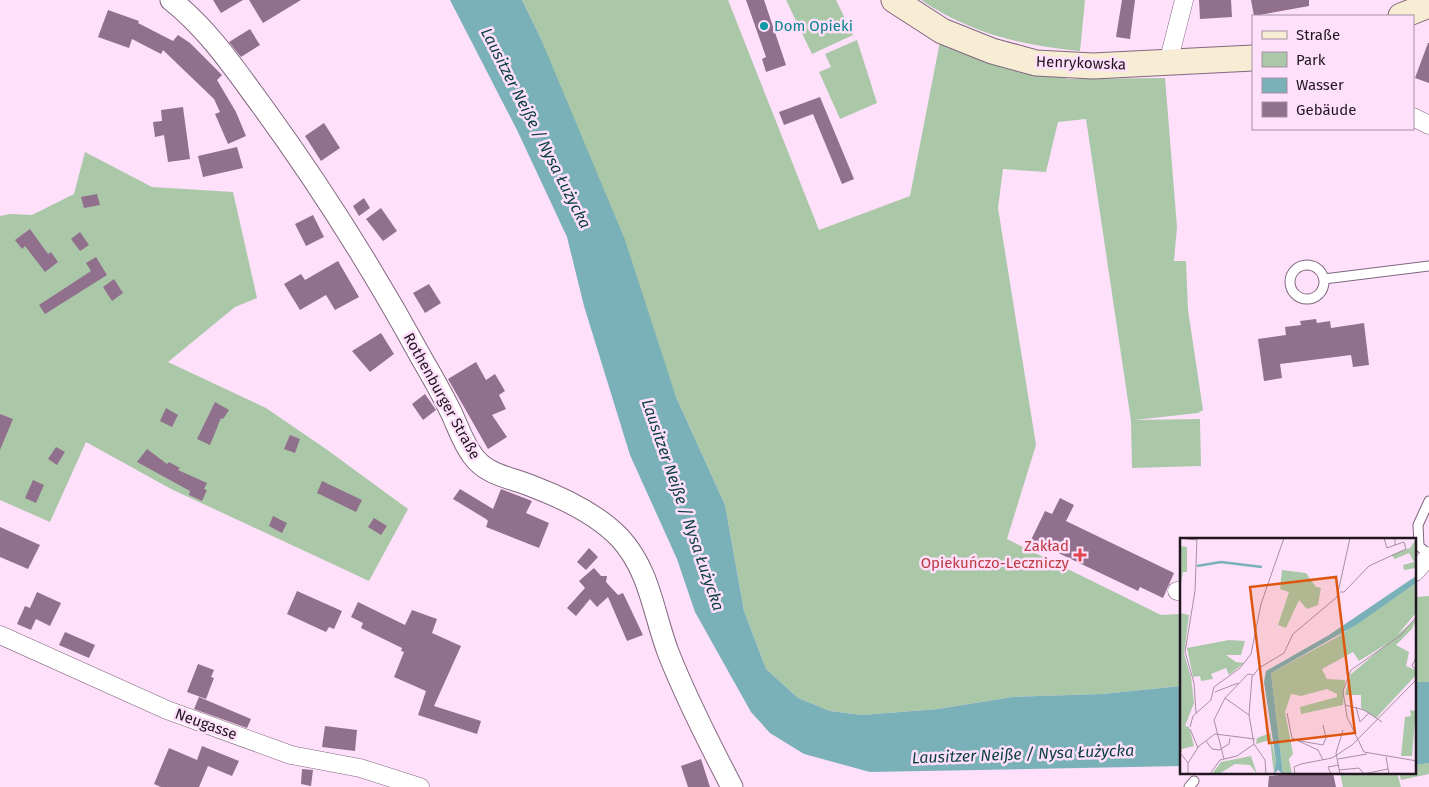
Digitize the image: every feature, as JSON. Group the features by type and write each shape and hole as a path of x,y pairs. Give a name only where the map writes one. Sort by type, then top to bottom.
{"main road":[{"name":"Henrykowska","path":"894,0 942,31 992,51 1036,63 1093,66 1252,58"},
{"path":"1404,15 1429,5"}],"street":[{"name":"Rothenburger Straße","path":"171,0 212,38 309,170 376,275 443,396 473,457 491,472 537,488 580,509 618,536 631,552 650,589 666,647 677,674 732,787"},
{"path":"1168,63 1184,0"},
{"path":"1414,118 1429,125"},
{"path":"1416,571 1429,556"},
{"name":"Neugasse","path":"0,635 167,710 282,752 360,768 420,787"}],"lane":[{"path":"1324,279 1429,266"},
{"path":"1429,501 1418,525 1419,546 1429,556"}],"green space":[{"path":"522,0 728,0 819,230 910,196 942,31 1049,75 1069,79 1165,78 1177,227 1174,261 1186,261 1188,310 1203,410 1198,413 1135,420 1200,419 1201,466 1132,468 1131,421 1086,119 1058,122 1046,172 1003,169 998,208 1036,445 1007,539 1161,615 1180,614 1180,686 1102,694 1012,697 938,709 862,715 830,711 798,698 766,669 744,611 725,505 676,397 541,39"},
{"path":"786,0 836,0 853,35 812,54"},
{"path":"921,0 1085,0 1080,51 1038,46 997,36 958,21"},
{"path":"857,40 877,103 840,119 819,72 831,67 825,54"},
{"path":"85,152 152,187 233,192 257,298 235,307 168,362 266,408 408,509 369,581 171,489 86,442 50,522 0,500 0,216 10,214 32,215 74,194"},
{"path":"1429,596 1429,682 1416,682 1416,597"},
{"path":"1429,763 1429,774 1401,780 1399,774 1416,774 1416,765"},
{"path":"1340,774 1397,774 1401,787 1343,787"}],"water":[{"name":"Lausitzer Neiße / Nysa Łużycka","path":"450,0 522,0 541,39 625,240 676,397 725,505 744,611 766,669 798,698 830,711 862,715 938,709 1012,697 1102,694 1180,686 1180,766 870,772 804,754 770,733 751,712 695,612 677,559 630,455 584,306 567,237 517,130"},
{"path":"1416,682 1429,682 1429,763 1416,765"}],"building":[{"path":"213,0 243,0 221,13"},
{"path":"249,0 301,0 263,23"},
{"name":"Dom Opieki","path":"746,0 764,0 786,65 766,72 762,59 766,57"},
{"path":"1122,0 1135,0 1130,39 1116,37"},
{"path":"1199,0 1231,0 1232,17 1200,19"},
{"path":"1251,0 1309,0 1309,6 1254,15"},
{"path":"108,10 139,21 138,23 173,41 178,35 190,43 222,75 217,80 236,112 246,136 228,144 215,114 220,112 214,99 163,50 161,54 132,39 129,48 98,37"},
{"path":"250,29 260,45 241,57 229,42"},
{"path":"1429,43 1429,83 1415,78"},
{"path":"820,97 854,179 842,184 813,114 784,125 779,112"},
{"path":"183,107 190,159 168,162 164,135 155,137 153,122 162,121 161,110"},
{"path":"324,123 340,148 321,161 305,136"},
{"path":"237,147 243,168 203,177 198,156"},
{"path":"97,194 100,205 84,208 81,197"},
{"path":"364,198 370,208 359,216 353,206"},
{"path":"381,208 397,231 383,241 366,219"},
{"path":"313,215 324,237 306,246 295,224"},
{"path":"30,229 48,254 51,252 58,262 45,272 25,246 22,249 15,240"},
{"path":"80,232 89,245 80,251 71,239"},
{"path":"96,257 107,275 45,314 39,305 91,271 86,263"},
{"path":"338,261 359,297 335,310 326,295 300,310 284,284 301,274 305,280"},
{"path":"114,279 123,293 112,301 103,287"},
{"path":"429,284 441,303 425,313 413,293"},
{"path":"1316,319 1317,323 1330,321 1331,328 1364,323 1369,365 1353,367 1351,355 1280,364 1282,378 1264,381 1258,339 1286,335 1285,327 1301,325 1300,321"},
{"path":"381,333 394,354 370,372 352,351"},
{"path":"476,362 486,380 495,374 505,391 499,395 506,409 492,415 507,437 488,449 448,379"},
{"path":"425,394 436,410 423,420 412,404"},
{"path":"215,402 229,410 223,419 221,418 210,445 197,439"},
{"path":"166,408 178,415 172,427 160,421"},
{"path":"0,414 13,419 0,450"},
{"path":"290,435 300,439 295,453 284,449"},
{"path":"56,447 65,452 57,465 48,459"},
{"path":"147,449 167,464 169,462 180,468 178,470 207,483 204,489 207,490 202,501 189,495 190,491 137,462"},
{"path":"33,480 44,485 36,503 25,498"},
{"path":"322,481 362,500 356,512 317,493"},
{"path":"460,489 493,509 501,489 532,501 526,513 549,523 539,548 486,527 488,521 486,519 453,499"},
{"path":"1060,498 1074,505 1066,521 1174,573 1163,598 1140,587 1138,591 1031,540 1045,511 1052,514"},
{"path":"273,516 287,523 282,533 269,526"},
{"path":"374,518 387,526 381,535 368,527"},
{"path":"0,527 40,545 28,569 0,557"},
{"path":"589,548 598,557 586,570 577,562"},
{"path":"594,568 601,576 607,576 606,582 618,595 623,593 643,635 627,641 608,597 597,607 590,599 576,616 567,608 585,588 579,581"},
{"path":"297,591 342,611 334,629 329,627 326,632 287,614"},
{"path":"37,592 61,603 50,626 36,619 31,630 17,624 25,606 30,608"},
{"path":"358,602 405,625 412,610 437,619 432,633 461,646 434,706 481,721 477,734 418,715 426,691 394,677 404,652 401,651 402,648 361,628 363,623 351,617"},
{"path":"65,632 95,645 89,658 59,645"},
{"path":"198,664 214,670 211,677 214,678 206,699 187,692"},
{"path":"199,697 251,719 247,728 194,709"},
{"path":"325,726 357,730 355,751 322,747"},
{"path":"202,746 239,761 232,776 208,766 199,787 161,787 154,784 169,748 197,760"},
{"path":"701,759 710,787 688,787 681,766"},
{"path":"302,769 313,770 311,786 301,784"},
{"path":"1333,774 1336,787 1268,787 1269,776"}],"place":[{"name":"Dom Opieki","path":"764,26"},
{"name":"Zakład Opiekuńczo-Leczniczy","path":"1080,555"}]}
